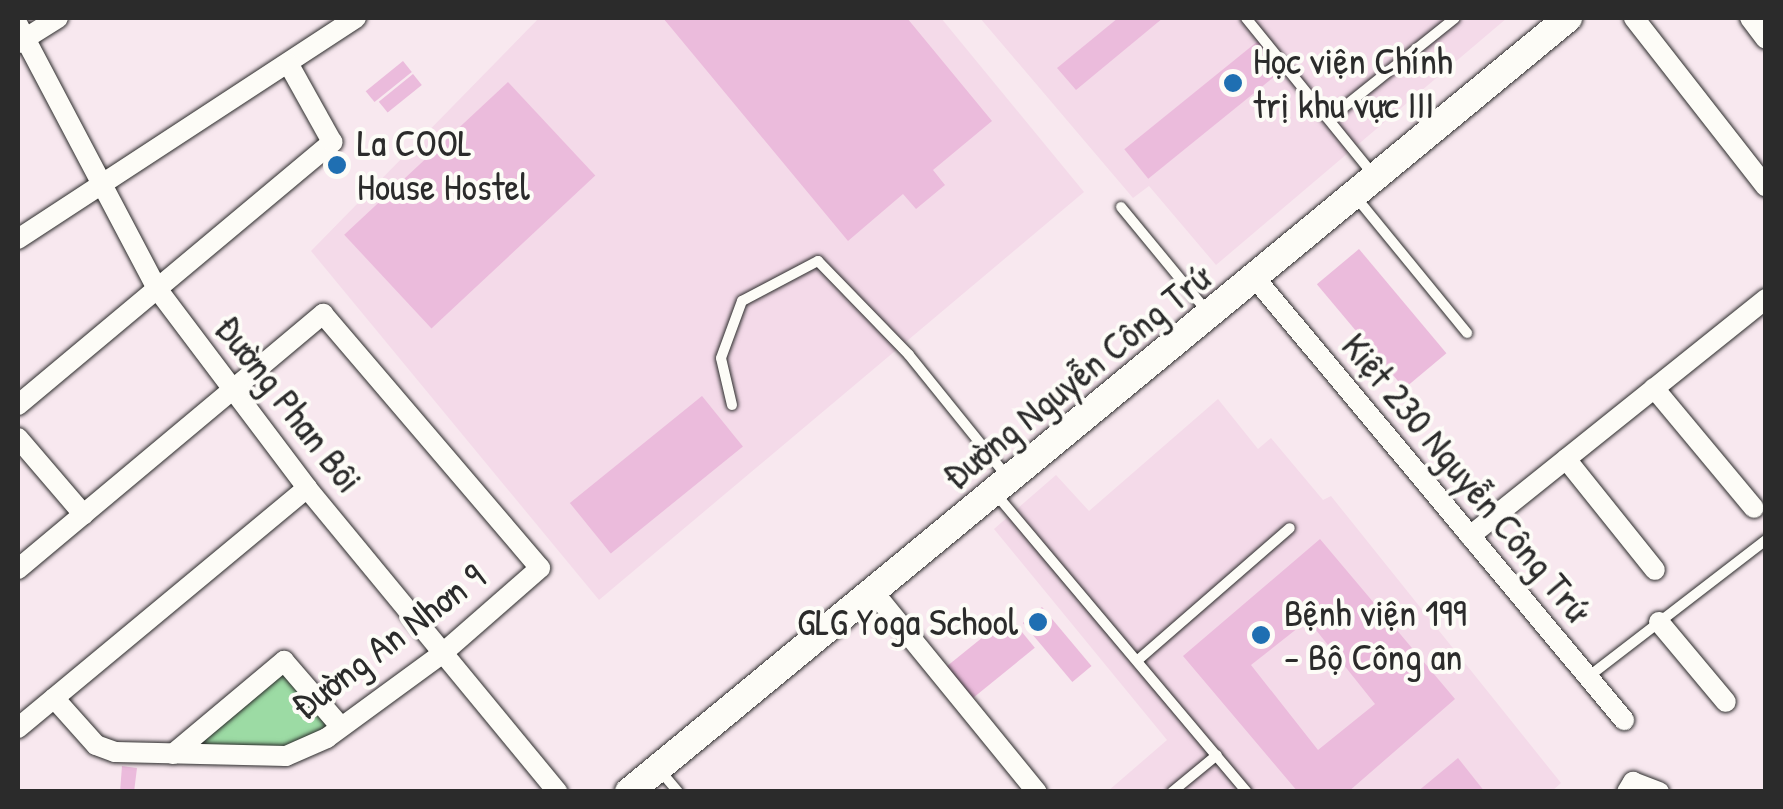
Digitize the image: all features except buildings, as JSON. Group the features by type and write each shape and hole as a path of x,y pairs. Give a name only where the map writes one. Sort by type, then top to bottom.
{"street":[{"path":"20,35 58,18"},
{"path":"18,239 356,18"},
{"name":"Đường Nguyễn Công Trứ","path":"629,792 1568,18"},
{"path":"1634,18 1766,188"},
{"path":"1750,18 1766,39"},
{"name":"Đường Phan Bôi","path":"20,35 104,181 158,290 307,488 558,792"},
{"path":"18,405 332,142 288,63"},
{"name":"Kiệt 230 Nguyễn Công Trứ","path":"1255,278 1624,720"},
{"path":"1470,536 1766,299"},
{"name":"Đường An Nhơn 9","path":"54,698 96,745 115,752 286,756 341,728 443,653 540,568 323,314 234,392"},
{"path":"1654,388 1754,508"},
{"path":"18,569 234,392"},
{"path":"18,438 84,515"},
{"path":"1566,459 1655,570"},
{"path":"18,728 307,488"},
{"path":"872,590 1037,792"},
{"path":"1659,622 1726,702"},
{"path":"173,754 284,661 341,728"},
{"path":"1630,787 1659,792"}],"lane":[{"path":"1246,18 1329,120 1365,186 1467,334"},
{"path":"1329,120 1455,18"},
{"path":"1121,208 1210,315"},
{"path":"732,405 721,358 742,301 818,261 909,355 1002,486 1247,792"},
{"path":"1138,660 1290,528"},
{"path":"1588,677 1766,540"},
{"path":"1172,792 1216,754"},
{"path":"658,768 678,792"}],"shaded area":[{"path":"539,18 941,18 1084,192 599,600 311,251"},
{"name":"Học viện Chính trị khu vực III","path":"980,18 1507,18 1216,265 1149,186 1133,198"},
{"name":"Bệnh viện 199 - Bộ Công an","path":"1218,399 1258,449 1271,438 1323,500 1331,496 1561,783 1551,792 1108,791 1167,740 994,529 1056,475 1089,511"}],"green space":[{"path":"284,668 336,727 283,752 184,750"}],"place":[{"name":"Học viện Chính trị khu vực III","path":"1233,83"},
{"name":"La COOL House Hostel","path":"337,165"},
{"name":"GLG Yoga School","path":"1038,622"},
{"name":"Bệnh viện 199 - Bộ Công an","path":"1261,635"}]}
